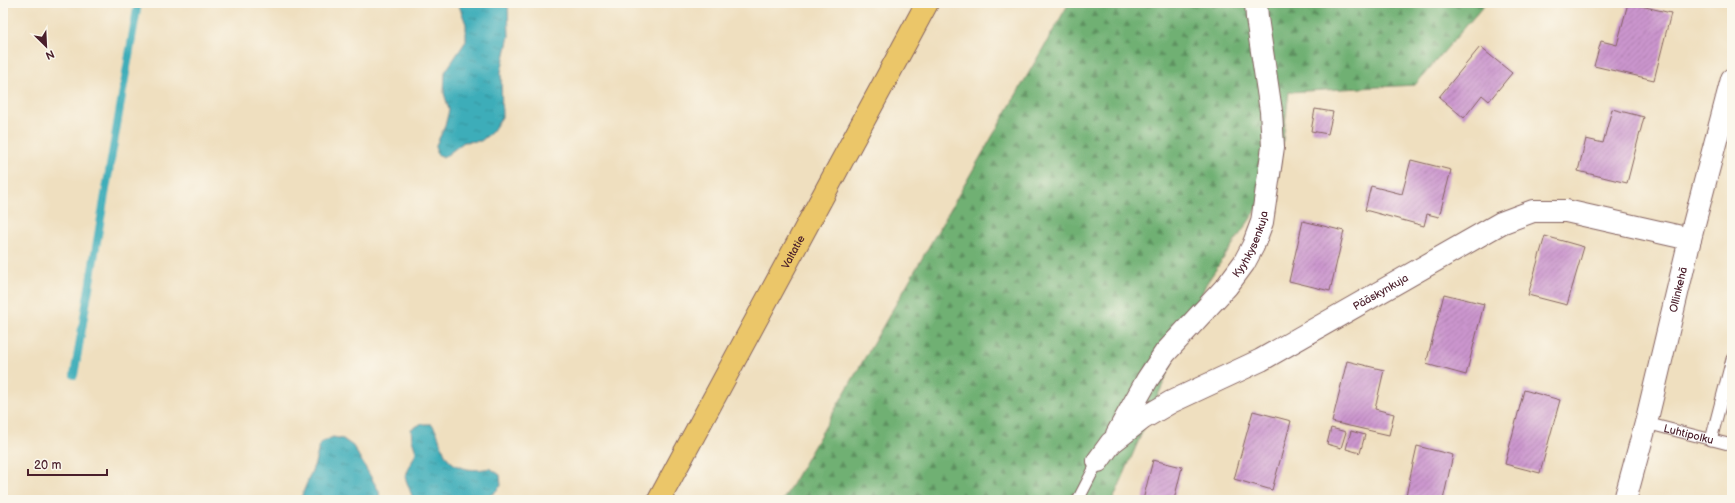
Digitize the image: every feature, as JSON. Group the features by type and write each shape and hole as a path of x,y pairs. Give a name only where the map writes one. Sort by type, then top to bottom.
{"highway":[{"name":"Valtatie","path":"660,500 926,3"}],"street":[{"name":"Kyyhkysenkuja","path":"1111,444 1147,380 1165,353 1227,286 1244,263 1253,246 1262,222 1273,147 1271,111 1256,3"},
{"name":"Ollinkehä","path":"1625,500 1646,423 1690,239 1732,79"},
{"name":"Pääskynkuja","path":"1098,461 1111,444 1142,419 1171,402 1262,360 1501,223 1518,215 1533,211 1566,211 1690,239"}],"lane":[{"path":"1710,440 1732,359"},
{"name":"Luhtipolku","path":"1646,423 1732,445"},
{"path":"1078,500 1098,461"}],"green space":[{"path":"1069,3 1486,3 1415,85 1289,92 1278,178 1206,284 1113,500 783,500"}],"water":[{"path":"458,3 508,3 509,36 501,72 502,117 492,132 481,141 464,142 443,158 436,153 436,145 445,126 449,110 444,93 445,72 466,41 466,24"},
{"path":"421,424 431,424 437,433 446,456 456,465 462,468 476,470 490,468 500,475 501,486 494,493 481,500 416,500 412,496 405,477 416,452 412,440 411,429"},
{"path":"333,437 343,439 353,446 379,491 380,500 300,500 315,463 320,443"}],"building":[{"path":"1628,3 1671,13 1654,80 1594,66 1601,41 1617,45"},
{"path":"1480,47 1512,73 1489,101 1482,95 1464,118 1439,97"},
{"path":"1315,109 1333,112 1328,134 1311,131"},
{"path":"1612,109 1644,117 1627,183 1578,171 1586,139 1603,143"},
{"path":"1411,160 1451,170 1439,217 1427,214 1424,226 1365,210 1371,186 1402,194"},
{"path":"1303,221 1344,231 1330,291 1289,281"},
{"path":"1545,236 1584,247 1567,305 1528,295"},
{"path":"1444,294 1484,304 1466,375 1426,364"},
{"path":"1347,361 1384,370 1375,409 1394,414 1389,435 1332,422"},
{"path":"1524,390 1560,400 1540,473 1505,464"},
{"path":"1253,411 1291,421 1272,490 1234,479"},
{"path":"1331,428 1346,432 1341,448 1327,444"},
{"path":"1351,431 1365,435 1360,453 1346,449"},
{"path":"1417,446 1453,455 1443,500 1405,500"},
{"path":"1153,460 1182,467 1174,500 1143,500"}],"waterway":[{"path":"74,375 138,3"}]}
